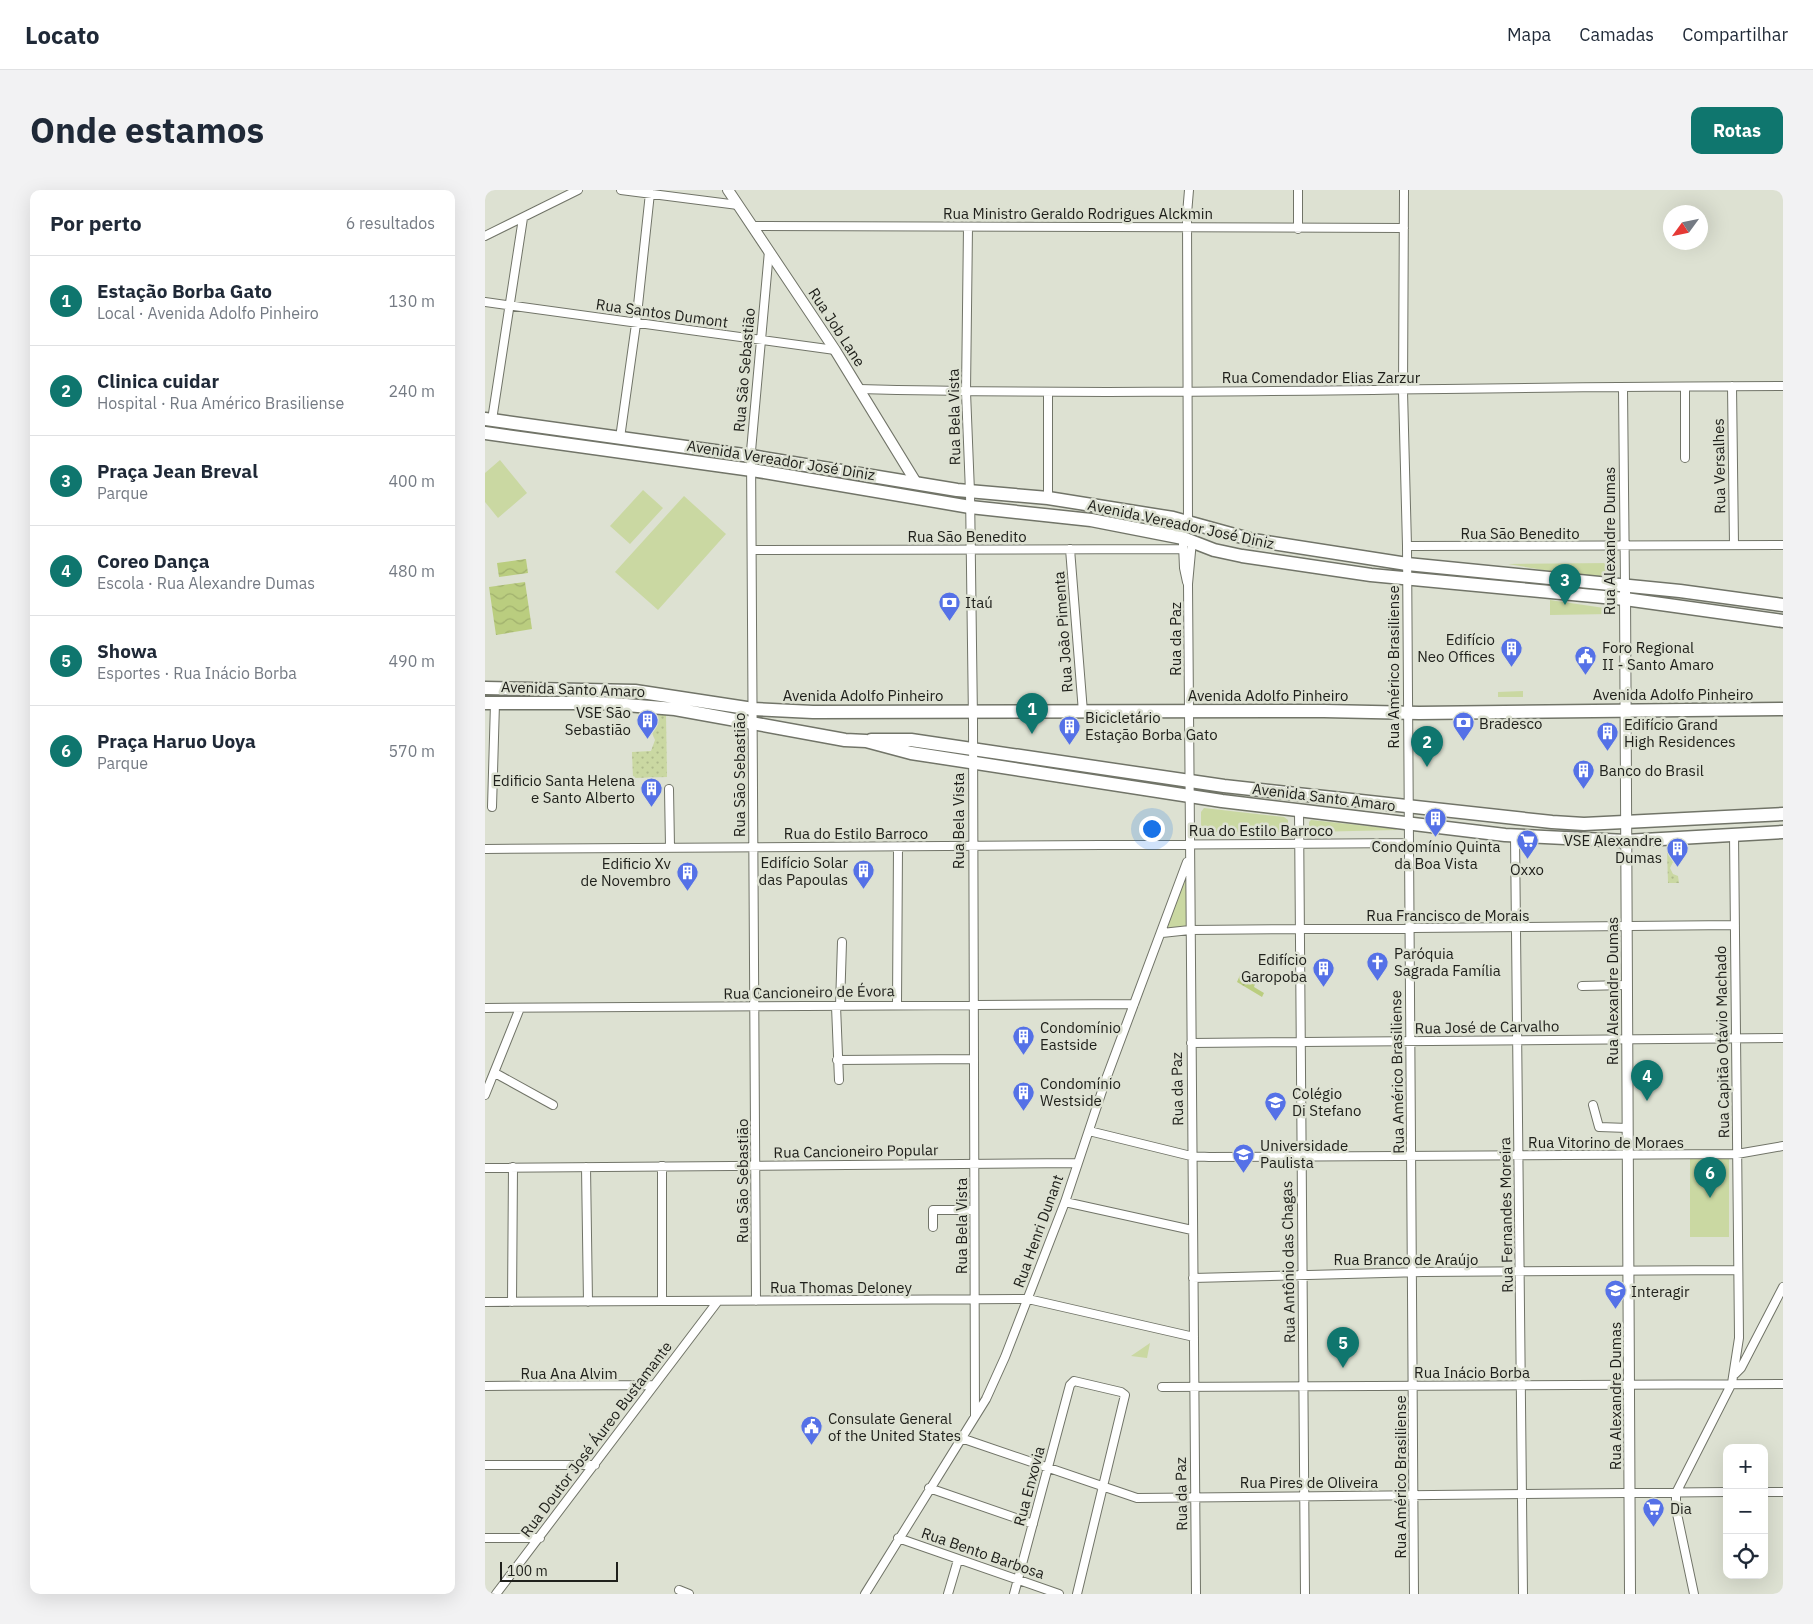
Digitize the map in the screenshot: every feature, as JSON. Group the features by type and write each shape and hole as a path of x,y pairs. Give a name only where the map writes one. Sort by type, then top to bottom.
{"main road":[{"name":"Avenida Vereador José Diniz","path":"489,420 751,456 970,492 1048,498 1173,518 1253,540 1407,564 1625,592 1783,621"},
{"name":"Avenida Vereador José Diniz","path":"485,433 751,470 970,507 1091,520 1242,556 1406,579 1625,592 1783,605"},
{"name":"Avenida Santo Amaro","path":"485,688 635,691 753,709"},
{"name":"Avenida Santo Amaro","path":"490,703 601,703 675,709 753,724 867,741 894,750 972,756 1299,795 1575,824 1783,814"},
{"name":"Avenida Adolfo Pinheiro","path":"753,709 813,712 1783,710"},
{"name":"Avenida Santo Amaro","path":"972,756 1189,796 1515,836 1626,841 1783,832"},
{"path":"1299,795 1299,811"}],"street":[{"path":"485,236 578,190"},
{"path":"621,190 738,205"},
{"name":"Rua Job Lane","path":"728,190 835,350 917,484"},
{"path":"1188,523 1187,227 1189,190"},
{"path":"1298,190 1299,229"},
{"name":"Rua Américo Brasiliense","path":"1404,190 1403,391 1407,546 1407,807 1412,1157 1414,1594"},
{"path":"620,438 636,324 650,194"},
{"path":"489,420 523,218"},
{"name":"Rua Ministro Geraldo Rodrigues Alckmin","path":"753,226 1404,228"},
{"name":"Rua Bela Vista","path":"968,227 966,392 970,492 973,711 975,1416"},
{"name":"Rua São Sebastião","path":"756,1301 751,456 769,250"},
{"name":"Rua Santos Dumont","path":"485,302 835,350"},
{"name":"Rua Versalhes","path":"1732,386 1734,545"},
{"name":"Rua Comendador Elias Zarzur","path":"859,389 966,392 1403,391 1783,386"},
{"path":"1685,387 1685,458"},
{"name":"Rua Alexandre Dumas","path":"1623,389 1631,1594"},
{"path":"1048,392 1048,498"},
{"name":"Rua São Benedito","path":"752,550 970,550 1070,548 1186,542"},
{"name":"Rua da Paz","path":"1186,542 1188,584"},
{"name":"Rua da Paz","path":"1186,542 1188,584 1191,1156 1196,1594"},
{"name":"Rua São Benedito","path":"1407,546 1783,545"},
{"name":"Rua João Pimenta","path":"1070,548 1083,712"},
{"path":"490,703 492,807"},
{"path":"669,789 670,847"},
{"name":"Rua Antônio das Chagas","path":"1299,811 1300,1158 1305,1594"},
{"name":"Rua Capitão Otávio Machado","path":"1676,1493 1732,1383 1735,1374 1739,1338 1734,834"},
{"name":"Rua Fernandes Moreira","path":"1515,836 1523,1594"},
{"name":"Rua do Estilo Barroco","path":"485,849 1408,843"},
{"path":"897,1005 898,847"},
{"name":"Rua Henri Dunant","path":"865,1594 975,1416 997,1374 1065,1202 1077,1162 1190,855"},
{"name":"Rua Francisco de Morais","path":"1162,933 1190,930 1735,925"},
{"path":"839,1080 837,1060 838,1006 842,942"},
{"path":"1582,986 1627,985"},
{"name":"Rua Cancioneiro de Évora","path":"485,1008 1134,1004"},
{"path":"485,1095 520,1008"},
{"name":"Rua José de Carvalho","path":"1191,1043 1783,1038"},
{"path":"837,1060 973,1059"},
{"path":"495,1073 553,1106"},
{"path":"1593,1105 1599,1127 1628,1128"},
{"name":"Rua Vitorino de Moraes","path":"1089,1131 1191,1156 1300,1158 1737,1154 1783,1146"},
{"name":"Rua Cancioneiro Popular","path":"485,1168 1077,1162"},
{"path":"662,1166 662,1301"},
{"path":"512,1302 513,1167"},
{"path":"586,1167 588,1302"},
{"path":"1065,1202 1192,1230"},
{"path":"933,1227 933,1210 974,1210"},
{"name":"Rua Branco de Araújo","path":"1193,1278 1413,1272 1738,1270"},
{"path":"1735,1374 1741,1368 1783,1287"},
{"name":"Rua Thomas Deloney","path":"485,1302 1028,1299 1194,1337"},
{"name":"Rua Doutor José Áureo Bustamante","path":"496,1594 718,1301"},
{"path":"1739,1338 1745,1345 1753,1344"},
{"name":"Rua Enxovia","path":"1013,1594 1049,1469 1070,1385 1074,1381 1121,1392 1125,1399 1103,1488"},
{"name":"Rua Inácio Borba","path":"1162,1387 1783,1384"},
{"name":"Rua Ana Alvim","path":"485,1386 654,1385"},
{"name":"Rua Pires de Oliveira","path":"961,1438 1103,1488 1137,1498 1304,1495 1522,1496 1723,1492"},
{"path":"485,1465 595,1465"},
{"path":"929,1488 1033,1524"},
{"path":"1077,1594 1103,1488"},
{"path":"1768,1492 1783,1492"},
{"path":"1676,1493 1677,1509 1694,1594"},
{"path":"485,1538 540,1538"},
{"name":"Rua Bento Barbosa","path":"898,1538 1059,1594"},
{"path":"949,1594 958,1560"},
{"path":"679,1590 689,1594"}],"shaded area":[{"path":"500,460 527,493 498,518 485,502 485,473"},
{"path":"643,490 663,508 630,544 610,526"},
{"path":"684,496 726,534 658,610 615,572"},
{"path":"1614,558 1613,582 1508,564 1613,563"},
{"path":"1550,600 1611,609 1611,614 1550,615"},
{"path":"1523,691 1523,697 1498,697 1498,692"},
{"path":"653,713 666,714 667,777 633,778 632,752 651,751 655,740 652,733"},
{"path":"1204,808 1284,817 1288,820 1288,832 1201,832 1201,812"},
{"path":"1311,820 1397,830 1309,832 1309,822"},
{"path":"1667,850 1678,850 1678,860 1673,862 1670,868 1673,874 1678,876 1679,883 1668,883"},
{"path":"1188,872 1188,928 1164,931"},
{"path":"1690,1159 1729,1159 1729,1237 1690,1237"},
{"path":"1150,1343 1147,1358 1131,1356"}],"water":[{"path":"526,559 528,573 499,577 497,563"},
{"path":"525,582 532,629 496,635 489,587"},
{"path":"1240,975 1255,984 1254,987 1264,993 1262,997 1237,982"}],"place":[{"name":"Praça Jean Breval","path":"1565,605"},
{"name":"Itaú","path":"949,621"},
{"name":"Edifício Neo Offices","path":"1511,667"},
{"name":"Foro Regional II - Santo Amaro","path":"1586,675"},
{"name":"Estação Borba Gato","path":"1032,734"},
{"name":"VSE São Sebastião","path":"647,740"},
{"name":"Bradesco","path":"1463,742"},
{"name":"Bicicletário Estação Borba Gato","path":"1069,745"},
{"name":"Edifício Grand High Residences","path":"1608,752"},
{"name":"Clinica cuidar","path":"1427,767"},
{"name":"Banco do Brasil","path":"1583,789"},
{"name":"Edificio Santa Helena e Santo Alberto","path":"651,808"},
{"name":"Condomínio Quinta da Boa Vista","path":"1436,837"},
{"name":"Oxxo","path":"1527,860"},
{"name":"VSE Alexandre Dumas","path":"1678,868"},
{"name":"Edifício Solar das Papoulas","path":"864,890"},
{"name":"Edificio Xv de Novembro","path":"687,891"},
{"name":"Paróquia Sagrada Família","path":"1378,981"},
{"name":"Edifício Garopoba","path":"1323,987"},
{"name":"Condomínio Eastside","path":"1024,1055"},
{"name":"Coreo Dança","path":"1647,1101"},
{"name":"Condomínio Westside","path":"1024,1111"},
{"name":"Colégio Di Stefano","path":"1276,1121"},
{"name":"Universidade Paulista","path":"1244,1173"},
{"name":"Praça Haruo Uoya","path":"1710,1198"},
{"name":"Interagir","path":"1615,1310"},
{"name":"Showa","path":"1343,1368"},
{"name":"Consulate General of the United States","path":"812,1446"},
{"name":"Dia","path":"1654,1527"}]}
